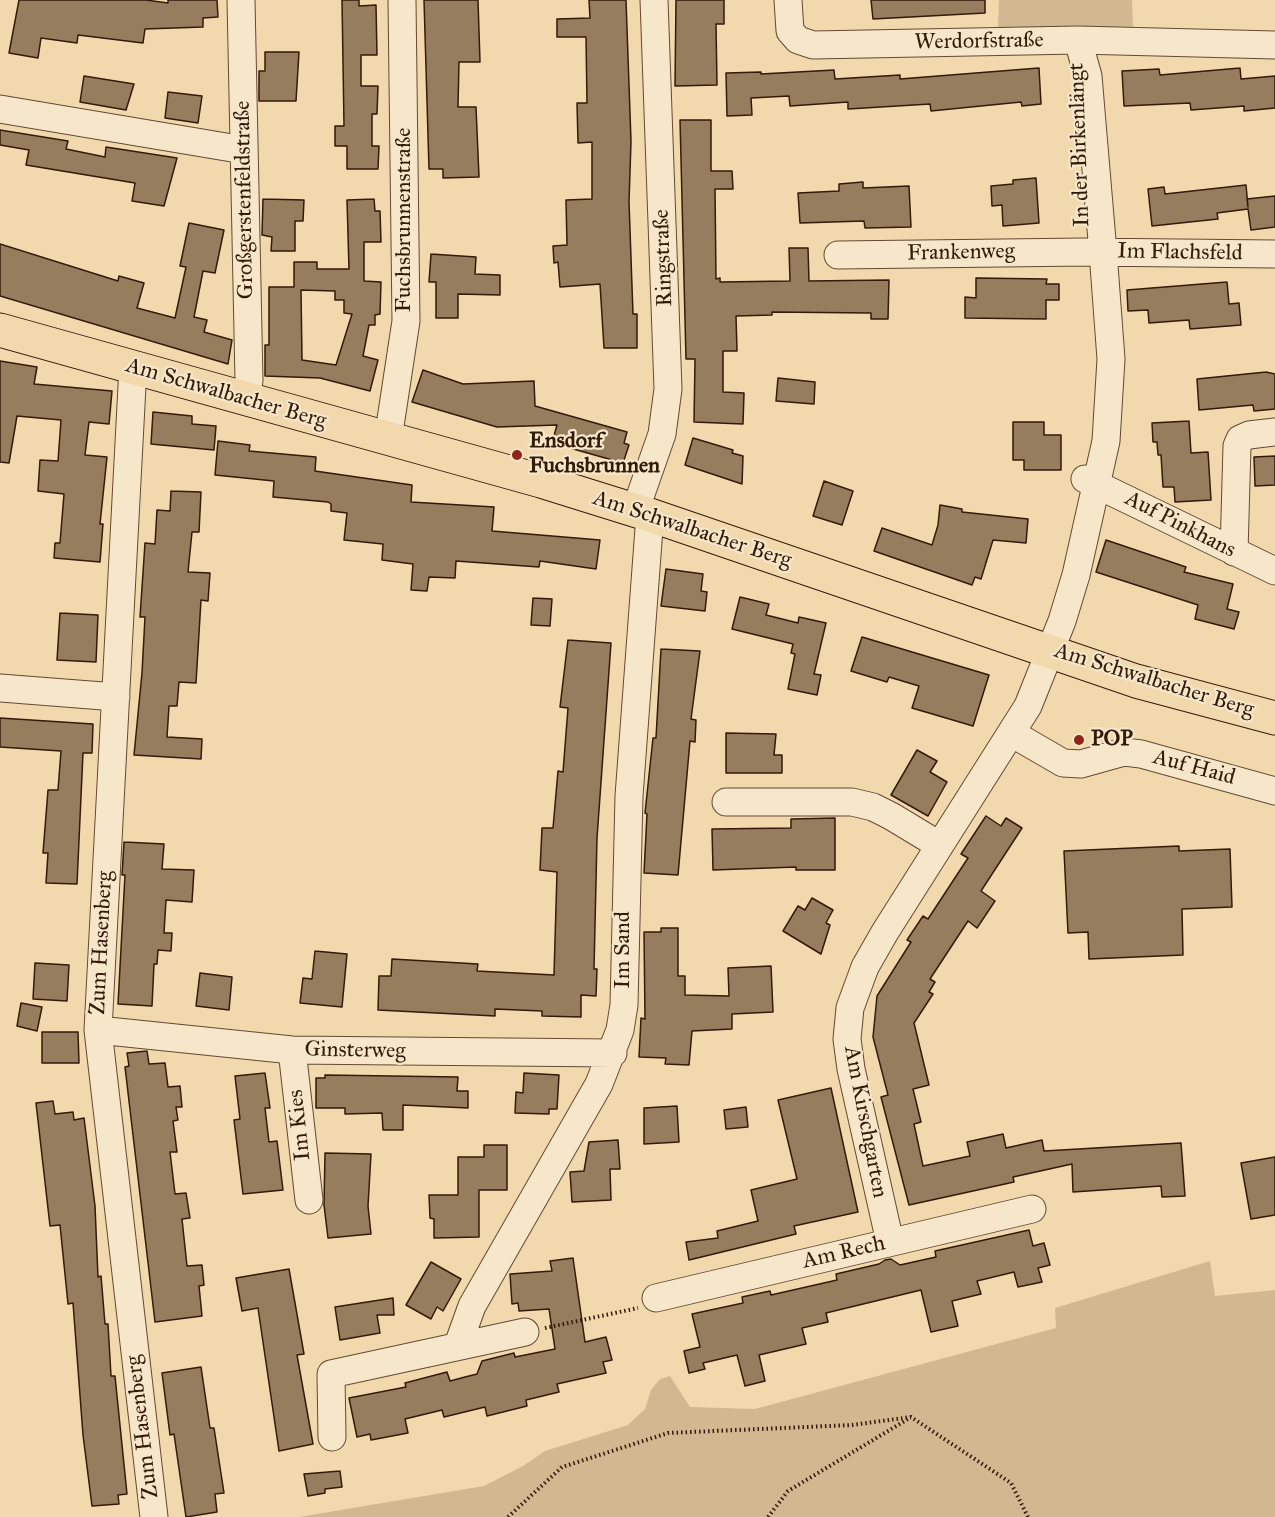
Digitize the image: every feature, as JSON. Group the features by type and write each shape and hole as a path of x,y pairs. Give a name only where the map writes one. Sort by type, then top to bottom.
{"main road":[{"name":"Am Schwalbacher Berg","path":"0,330 246,401 541,481 1049,649 1136,681 1275,717"}],"street":[{"name":"Großgerstenfeldstraße","path":"241,0 249,380 246,401"},
{"name":"Fuchsbrunnenstraße","path":"388,439 406,321 402,0"},
{"name":"Ringstraße","path":"643,513 662,434 668,389 654,0"},
{"name":"Werdorfstraße","path":"788,0 790,31 798,40 813,45 1078,40 1275,45"},
{"name":"In der Birkenlängt","path":"1049,649 1060,571 1091,481 1094,252 1074,77 1078,40"},
{"path":"0,109 244,150"},
{"name":"Im Flachsfeld","path":"1094,252 1275,254"},
{"name":"Frankenweg","path":"838,255 1094,252"},
{"name":"Zum Hasenberg","path":"133,367 98,1030 154,1517"},
{"path":"1233,552 1237,446 1240,439 1249,435 1275,432"},
{"name":"Auf Pinkhans","path":"1091,481 1275,571"},
{"name":"Im Sand","path":"458,1345 472,1306 599,1084 613,1053 624,1005 626,851 643,513"},
{"name":"Am Kirschgarten","path":"890,1242 851,1069 847,1039 850,1008 865,967 939,845 1028,706 1049,649"},
{"path":"0,688 116,697"},
{"name":"Auf Haid","path":"1012,734 1063,763 1082,764 1124,752 1141,754 1275,791"},
{"path":"726,802 852,802 873,807 939,845"},
{"name":"Ginsterweg","path":"98,1030 292,1050 613,1053"},
{"name":"Im Kies","path":"292,1050 309,1200"},
{"name":"Am Rech","path":"656,1298 1032,1209"},
{"path":"332,1437 331,1374 525,1332"}],"path":[{"path":"525,1332 639,1308 656,1298"},
{"path":"768,1517 788,1491 911,1417"},
{"path":"508,1517 562,1467 669,1433 852,1425 911,1417 1011,1484 1028,1517"}],"shaded area":[{"path":"999,0 1132,0 1133,28 998,28"},
{"path":"1210,1261 1215,1296 1275,1290 1275,1517 299,1517 484,1486 523,1466 545,1451 628,1425 645,1409 651,1390 660,1379 670,1376 690,1407 755,1409 1056,1328 1055,1308"}],"building":[{"path":"19,0 146,0 168,3 168,0 217,0 218,17 203,18 203,27 145,29 143,43 78,35 77,43 41,38 38,58 9,53"},
{"path":"342,0 359,0 359,6 376,5 377,55 361,55 361,86 378,86 377,114 372,114 372,146 379,146 378,169 347,169 347,146 335,146 335,126 344,126"},
{"path":"424,0 478,0 480,62 459,62 458,107 476,107 479,177 443,178 443,169 429,169"},
{"path":"589,0 626,0 631,141 629,202 633,314 637,314 637,348 604,348 600,284 560,287 558,262 554,263 553,246 567,245 566,200 592,199 592,142 578,143 577,103 587,103 586,37 557,37 557,19 590,18"},
{"path":"676,0 724,0 724,24 716,24 717,85 675,86"},
{"path":"871,0 985,0 985,13 873,19"},
{"path":"265,52 299,52 296,101 259,101 259,71 265,71"},
{"path":"1039,68 1041,104 1022,106 1021,102 931,111 930,104 848,109 848,102 790,106 789,96 751,98 752,115 727,116 726,73 761,72 761,74 834,70 835,79 900,75 900,79"},
{"path":"1240,68 1241,79 1275,76 1275,108 1244,111 1244,106 1191,110 1190,103 1124,106 1122,71 1159,69 1160,75"},
{"path":"84,76 134,84 126,110 80,102"},
{"path":"168,92 202,96 198,123 165,118"},
{"path":"680,120 711,120 711,171 732,171 733,189 715,189 716,279 720,278 720,282 790,281 789,248 808,248 809,281 889,280 888,319 871,319 871,313 772,312 772,315 736,316 737,351 723,351 723,392 744,393 743,424 694,422 695,359 686,359"},
{"path":"0,130 68,141 66,149 105,157 106,147 177,158 164,206 132,201 135,183 26,165 29,150 0,145"},
{"path":"1036,178 1039,223 1003,226 1002,205 992,206 991,186 1013,184 1013,180"},
{"path":"863,182 863,188 909,186 911,227 865,228 864,221 800,223 798,193 839,191 839,184"},
{"path":"1246,185 1247,199 1275,196 1275,227 1251,230 1248,209 1217,213 1218,219 1152,226 1148,189 1164,187 1165,194"},
{"path":"263,199 304,200 303,221 295,221 295,251 271,251 272,237 262,235"},
{"path":"374,199 375,211 380,211 381,242 364,242 364,281 381,282 380,314 375,315 375,325 369,325 363,356 378,360 370,391 320,378 265,376 265,345 269,345 269,287 294,287 294,262 317,262 317,269 349,269 347,200","holes":["301,290 335,291 335,300 344,300 344,313 352,314 336,365 302,360"]},
{"path":"189,223 224,230 215,273 203,271 194,317 207,320 204,332 232,340 228,364 0,296 0,244 118,281 119,276 144,283 137,308 175,318 186,267 180,266"},
{"path":"431,254 476,257 475,274 500,275 500,295 458,294 458,318 436,318 436,282 429,282"},
{"path":"976,278 1047,279 1046,284 1059,284 1059,300 1046,300 1046,319 965,318 965,297 976,298"},
{"path":"1227,282 1229,304 1239,303 1241,325 1190,329 1189,320 1149,323 1148,310 1128,311 1127,290"},
{"path":"0,361 37,367 34,384 112,391 109,424 89,422 85,455 107,457 100,524 103,524 100,562 54,558 55,543 60,543 64,494 38,491 40,460 58,461 61,420 17,416 9,463 0,462"},
{"path":"423,370 463,384 534,381 535,406 627,432 624,443 629,445 623,463 552,443 557,425 497,427 412,402"},
{"path":"1266,372 1275,374 1275,409 1254,411 1253,405 1199,410 1197,379"},
{"path":"778,378 815,382 814,404 776,401"},
{"path":"153,412 192,416 192,424 216,426 214,450 151,444"},
{"path":"1189,421 1191,453 1208,452 1211,500 1175,502 1174,487 1163,487 1161,455 1158,455 1157,442 1153,442 1152,423"},
{"path":"1013,422 1044,422 1044,435 1061,435 1061,470 1024,470 1024,460 1013,460"},
{"path":"693,438 733,450 732,453 743,456 742,484 685,465"},
{"path":"218,441 250,445 249,451 316,457 315,471 412,485 411,502 494,507 492,531 600,540 596,569 540,561 539,567 456,561 455,578 429,577 427,591 411,590 413,564 382,560 383,544 344,540 347,513 331,511 331,504 328,502 273,497 274,481 215,475"},
{"path":"1275,456 1275,485 1255,486 1254,457"},
{"path":"824,481 853,491 842,525 813,516"},
{"path":"171,491 201,492 199,532 192,532 188,572 210,573 208,601 201,600 196,683 179,682 177,706 169,706 167,737 202,739 201,759 134,755 145,617 140,617 145,543 155,544 157,510 170,511"},
{"path":"940,505 962,509 962,512 1028,519 1026,543 993,540 981,579 975,577 972,585 874,551 882,528 932,545 938,525"},
{"path":"1106,540 1186,567 1184,572 1233,584 1227,609 1239,612 1234,629 1195,619 1198,605 1096,572"},
{"path":"666,569 703,574 701,591 707,592 705,611 661,606"},
{"path":"740,597 769,604 766,615 798,623 799,617 826,623 814,674 821,675 817,695 788,689 795,654 791,653 793,644 732,629"},
{"path":"533,598 552,599 550,626 531,625"},
{"path":"60,613 98,615 96,662 57,660"},
{"path":"862,637 989,675 973,726 912,708 919,686 889,677 887,682 851,671"},
{"path":"568,640 611,643 597,838 594,969 597,969 596,996 581,995 581,1017 542,1016 542,1011 495,1009 495,1016 378,1010 379,976 391,976 392,959 478,964 477,971 554,975 557,872 540,870 542,828 553,828 558,771 563,772 568,708 560,707"},
{"path":"661,649 700,651 691,719 696,720 695,742 690,741 678,875 644,873 647,814 645,813 653,738 656,738"},
{"path":"0,718 93,724 92,753 83,753 77,884 46,883 48,853 43,853 48,790 58,790 61,751 0,747"},
{"path":"726,733 776,734 774,755 782,755 782,773 726,773"},
{"path":"917,750 937,761 930,772 947,782 928,816 891,795"},
{"path":"986,816 1001,826 1006,818 1022,828 981,891 995,901 977,928 968,921 930,979 935,982 929,992 933,994 914,1023 929,1085 913,1089 921,1122 914,1124 923,1166 970,1156 967,1142 1003,1134 1006,1148 1042,1140 1044,1151 1181,1143 1185,1196 1162,1197 1161,1186 1073,1192 1072,1164 1013,1177 1014,1182 909,1205 881,1097 888,1095 873,1037 877,996 911,942 907,940 923,916 928,919 968,858 961,854"},
{"path":"835,818 835,870 796,870 796,867 713,870 712,829 791,828 791,819"},
{"path":"124,842 164,844 162,869 194,870 192,902 166,900 164,933 172,933 171,951 158,950 157,964 154,964 152,1006 118,1004 125,875 122,875"},
{"path":"1179,846 1179,851 1230,849 1232,907 1182,909 1183,955 1089,959 1088,932 1068,933 1064,851"},
{"path":"812,898 833,910 826,923 830,925 821,954 783,931 798,906 805,910"},
{"path":"661,928 678,928 678,976 685,976 685,995 729,996 728,968 771,966 773,1012 732,1014 732,1029 692,1031 689,1065 665,1064 666,1058 639,1057 641,1018 645,1019 644,932 661,932"},
{"path":"315,951 347,954 342,1007 300,1003 303,978 312,979"},
{"path":"35,963 69,965 67,1001 33,999"},
{"path":"200,973 232,977 229,1010 196,1006"},
{"path":"21,1003 42,1007 37,1031 17,1026"},
{"path":"42,1032 78,1032 79,1063 42,1063"},
{"path":"147,1051 149,1064 165,1063 168,1087 180,1086 182,1107 176,1107 178,1120 173,1121 177,1152 170,1152 175,1194 186,1193 190,1218 182,1219 187,1266 202,1265 204,1285 199,1286 202,1316 155,1322 125,1067 129,1066 127,1053"},
{"path":"265,1073 270,1108 265,1108 269,1142 277,1141 283,1190 243,1194 234,1120 240,1119 235,1076"},
{"path":"524,1073 559,1075 557,1109 549,1109 549,1114 515,1113 516,1092 523,1093"},
{"path":"325,1075 458,1077 457,1091 468,1091 468,1108 403,1105 403,1130 383,1130 382,1113 345,1114 345,1108 316,1108 316,1078 325,1078"},
{"path":"831,1088 858,1212 794,1226 796,1234 689,1260 686,1242 718,1238 717,1231 758,1221 751,1190 797,1179 778,1100"},
{"path":"53,1101 55,1114 73,1112 74,1120 84,1118 95,1206 98,1277 101,1276 105,1324 108,1324 111,1376 115,1376 127,1494 118,1495 119,1504 92,1506 83,1435 73,1303 68,1304 60,1225 50,1226 36,1103"},
{"path":"677,1106 679,1142 644,1144 644,1108"},
{"path":"746,1107 748,1127 726,1129 724,1110"},
{"path":"618,1140 620,1169 610,1169 611,1200 572,1202 570,1172 584,1171 589,1142"},
{"path":"484,1145 507,1145 507,1190 479,1190 479,1237 434,1238 434,1219 430,1218 429,1195 458,1195 458,1157 484,1157"},
{"path":"325,1153 371,1154 368,1206 371,1234 328,1238 324,1205"},
{"path":"1275,1157 1275,1215 1251,1219 1241,1163"},
{"path":"1029,1230 1033,1246 1044,1243 1050,1265 1038,1268 1042,1282 1018,1287 1014,1272 977,1281 981,1294 952,1301 958,1326 931,1332 921,1290 826,1313 828,1322 802,1328 806,1344 759,1355 765,1381 745,1386 737,1355 703,1363 705,1369 689,1373 684,1351 700,1347 692,1314 743,1303 742,1297 770,1291 771,1295 837,1280 836,1274 879,1264 885,1260 891,1259 900,1265 936,1257 935,1251"},
{"path":"573,1258 585,1342 606,1337 612,1360 603,1362 606,1373 557,1384 559,1392 526,1400 527,1406 487,1416 485,1407 444,1417 442,1410 405,1419 408,1433 371,1440 370,1434 357,1437 349,1398 406,1387 405,1383 447,1372 450,1381 477,1374 482,1361 514,1353 515,1357 555,1349 549,1309 519,1311 518,1303 512,1304 510,1274 552,1271 550,1261"},
{"path":"431,1262 461,1279 443,1311 437,1307 431,1319 406,1305"},
{"path":"289,1269 304,1354 297,1355 313,1444 279,1451 258,1308 242,1311 236,1278"},
{"path":"393,1298 394,1315 377,1315 380,1333 340,1340 335,1307"},
{"path":"201,1367 210,1428 214,1428 224,1493 215,1494 217,1512 186,1517 174,1434 170,1435 162,1373"},
{"path":"340,1471 342,1487 325,1489 325,1493 308,1496 304,1474"}],"place":[{"name":"Ensdorf Fuchsbrunnen","path":"517,455"},
{"name":"POP","path":"1079,740"}]}
